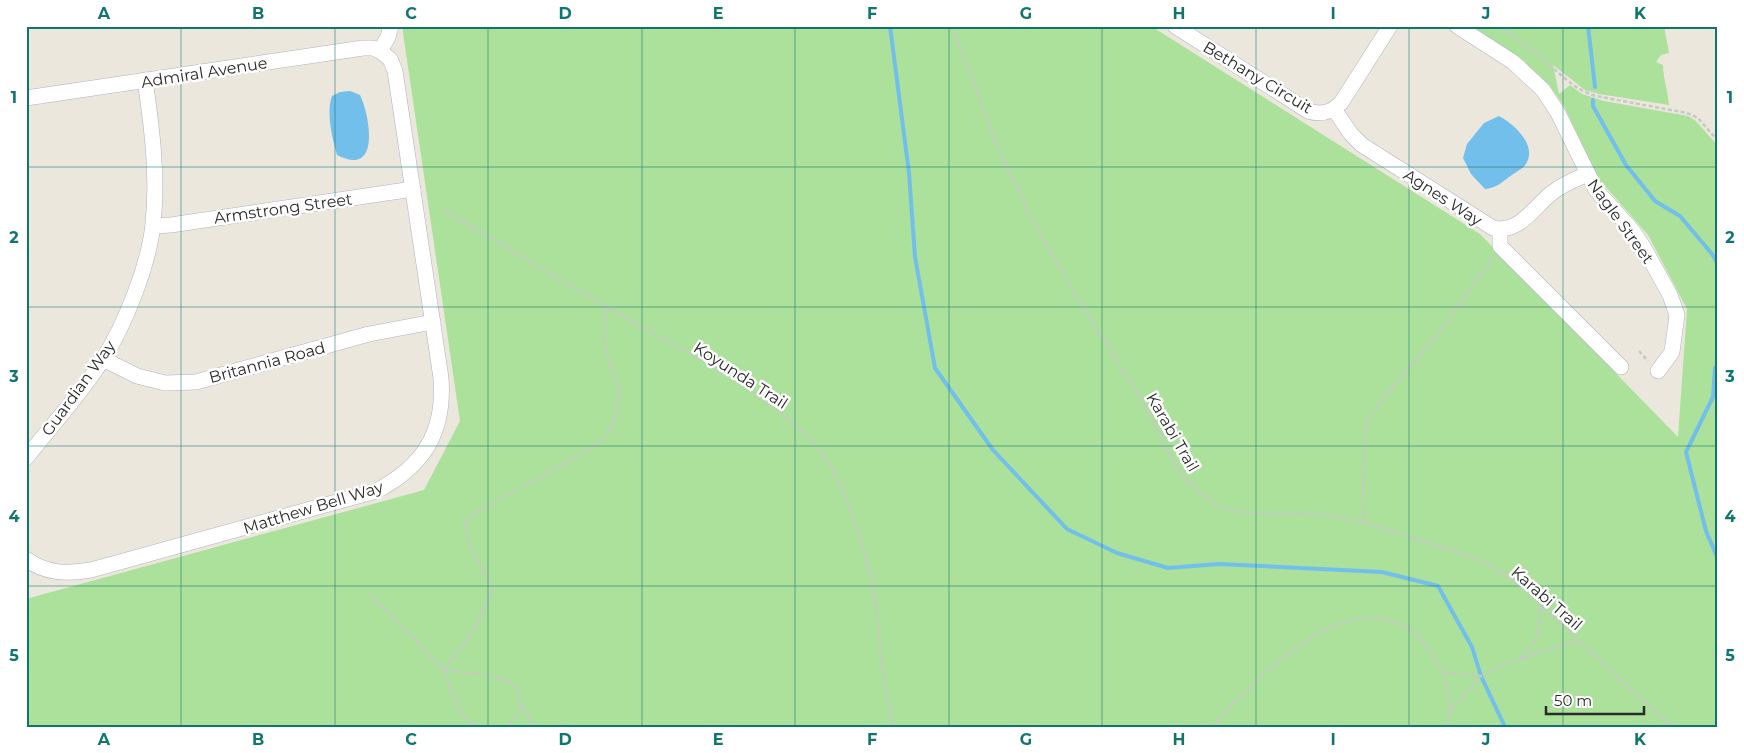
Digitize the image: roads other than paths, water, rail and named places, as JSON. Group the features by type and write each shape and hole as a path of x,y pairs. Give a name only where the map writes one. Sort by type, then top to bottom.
{"street":[{"path":"380,51 388,37 391,26"},
{"name":"Bethany Circuit","path":"1175,26 1308,111 1324,113 1334,109 1345,98 1390,26"},
{"name":"Nagle Street","path":"1457,26 1513,62 1543,90 1558,113 1596,190 1638,238 1675,305 1677,314 1672,352 1658,371"},
{"name":"Admiral Avenue","path":"26,98 363,48 373,48 380,51"},
{"name":"Matthew Bell Way","path":"28,565 58,573 91,570 376,491 405,474 424,452 434,435 442,400 433,322 395,71 390,58 380,51"},
{"name":"Guardian Way","path":"26,458 103,359 121,325 136,290 153,226 154,164 145,80"},
{"name":"Agnes Way","path":"1334,109 1356,139 1368,150 1488,226 1500,230 1516,226 1554,191 1588,174"},
{"name":"Armstrong Street","path":"153,226 413,189"},
{"path":"1500,230 1500,246 1621,367"},
{"name":"Britannia Road","path":"103,359 137,376 165,383 196,382 369,334 433,322"}],"water":[{"path":"350,91 360,95 369,129 369,142 366,152 361,158 351,160 337,155 330,117 332,96 340,92"},
{"path":"1499,116 1522,135 1529,148 1529,155 1526,164 1522,168 1498,185 1485,189 1471,174 1463,158 1467,144 1484,123"}],"waterway":[{"path":"890,26 909,173 915,257 935,368 993,450 1067,529 1117,553 1168,568 1219,564 1382,572 1438,586 1472,647 1481,676 1505,727"},
{"path":"1588,26 1595,87"},
{"path":"1593,100 1593,106 1626,165 1655,201 1680,216 1712,254 1718,264"},
{"path":"1718,364 1715,368 1713,397 1686,452 1706,531 1718,559"}]}
